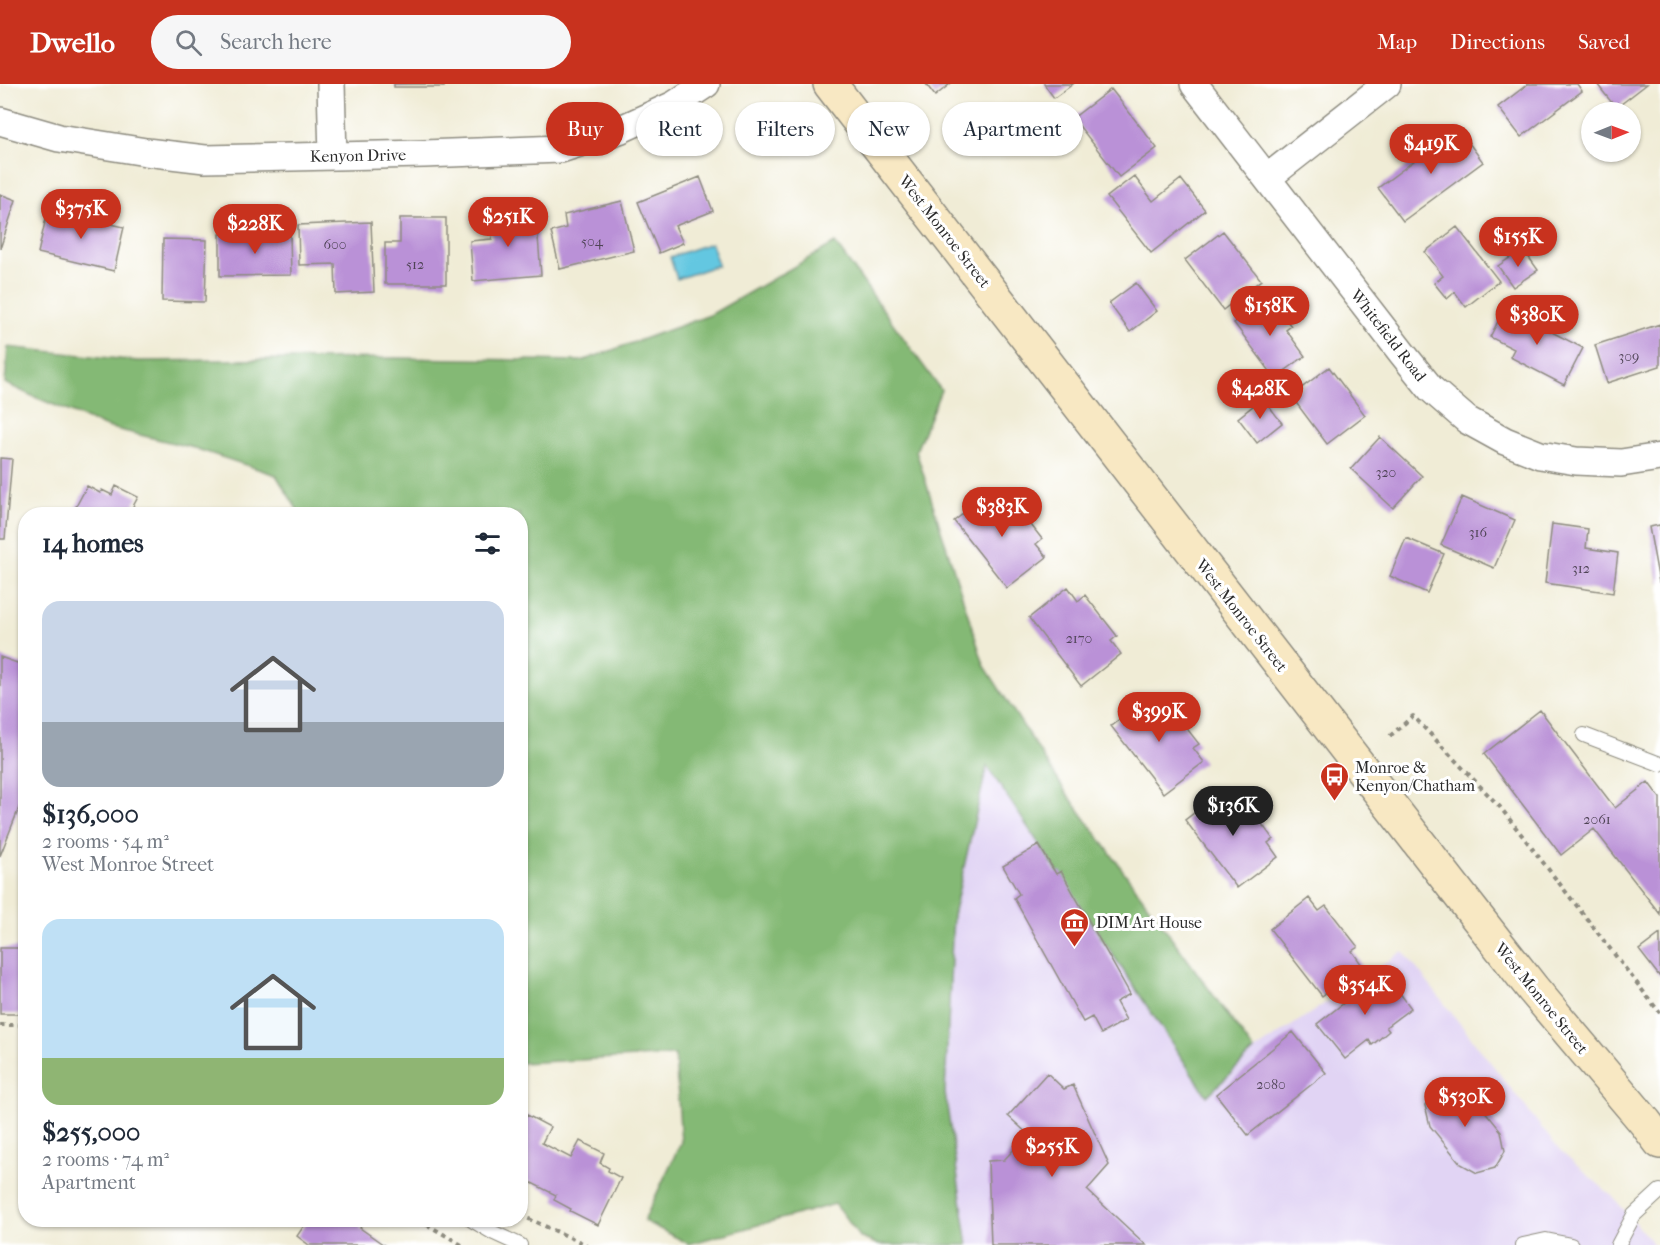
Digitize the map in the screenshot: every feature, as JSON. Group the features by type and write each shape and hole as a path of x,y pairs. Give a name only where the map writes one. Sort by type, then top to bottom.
{"street":[{"path":"331,84 333,156"},
{"name":"Kenyon Drive","path":"0,121 59,138 205,159 561,148 619,130 674,105 706,84"},
{"name":"West Monroe Street","path":"830,84 1533,989 1653,1127"},
{"name":"Whitefield Road","path":"1194,84 1431,389 1467,420 1505,441 1540,455 1576,461 1621,463 1660,457"},
{"path":"1267,178 1387,84"}],"lane":[{"path":"1584,735 1660,764"},
{"path":"1618,1245 1634,1215 1660,1191"},
{"path":"484,1227 520,1245"},
{"path":"1522,1245 1546,1240 1571,1245"}],"path":[{"path":"1390,736 1413,716 1500,807 1660,1013"},
{"path":"0,1025 18,1026"},
{"path":"528,1219 587,1245"},
{"path":"431,1227 462,1245"}],"shaded area":[{"path":"987,765 1207,1095 1254,1051 1403,951 1560,1151 1612,1196 1654,1245 968,1245 945,1093 953,915"}],"green space":[{"path":"835,243 941,390 916,451 984,665 1063,788 1254,1051 1207,1096 987,766 953,915 945,1093 968,1245 879,1245 861,1238 835,1204 689,1244 644,1221 681,1142 675,1055 528,1063 528,507 296,507 276,475 194,448 107,427 5,383 8,347 138,361 395,358 582,361 710,315"}],"water":[{"path":"711,243 718,265 677,279 670,257"}],"building":[{"path":"394,84 444,84 444,87 394,87"},
{"path":"926,84 950,84 935,96"},
{"path":"1044,84 1073,84 1054,98"},
{"path":"1528,84 1577,84 1582,91 1521,137 1498,107"},
{"path":"1597,84 1647,84 1624,102 1611,102"},
{"path":"1111,89 1157,148 1119,177 1083,131 1083,110"},
{"path":"1458,128 1483,162 1403,221 1378,188"},
{"path":"1134,176 1153,201 1181,179 1205,210 1151,253 1107,197"},
{"path":"700,177 713,211 675,226 683,243 659,253 638,202"},
{"path":"0,194 16,200 0,249"},
{"path":"622,201 634,251 560,269 551,232 566,228 564,215"},
{"path":"48,209 124,227 114,271 38,253"},
{"path":"536,211 541,275 473,281 470,241 492,239 490,215"},
{"path":"400,218 446,218 446,284 385,284 385,243 400,243"},
{"path":"371,222 374,292 336,294 335,264 299,265 298,225"},
{"path":"1457,227 1499,281 1466,307 1455,292 1447,299 1434,283 1443,276 1425,252"},
{"path":"1223,231 1261,280 1223,310 1185,260"},
{"path":"220,234 290,234 291,275 220,276"},
{"path":"163,239 207,240 205,302 162,301"},
{"path":"1523,249 1538,270 1513,287 1498,266"},
{"path":"1136,283 1157,311 1130,332 1109,303"},
{"path":"1269,297 1291,326 1286,330 1305,356 1275,378 1234,323"},
{"path":"1505,308 1583,348 1564,385 1510,357 1514,349 1490,337"},
{"path":"1660,324 1660,366 1607,383 1595,345"},
{"path":"1329,367 1365,415 1327,444 1291,396"},
{"path":"1263,398 1282,423 1257,443 1238,418"},
{"path":"1380,437 1422,476 1393,508 1351,469"},
{"path":"0,458 12,459 5,539 0,539"},
{"path":"87,486 100,493 102,490 112,495 116,486 138,497 133,507 76,507"},
{"path":"993,490 1004,504 1010,498 1042,539 1036,544 1047,557 1007,588 954,521"},
{"path":"1462,497 1515,520 1494,568 1441,545"},
{"path":"1552,524 1588,529 1586,548 1618,553 1613,593 1545,583"},
{"path":"1660,525 1660,582 1659,582 1649,527"},
{"path":"1406,538 1444,554 1427,593 1390,576"},
{"path":"1068,587 1078,601 1085,595 1117,636 1111,641 1121,654 1081,686 1029,618"},
{"path":"0,657 18,663 18,810 0,856"},
{"path":"1150,695 1160,708 1167,703 1199,744 1193,748 1204,762 1163,793 1111,726"},
{"path":"1540,710 1615,808 1648,782 1660,798 1660,914 1594,829 1561,855 1484,754"},
{"path":"1224,790 1235,803 1242,797 1273,839 1268,843 1278,857 1237,888 1185,820"},
{"path":"1039,845 1056,874 1061,871 1130,994 1116,1002 1126,1020 1101,1034 1092,1017 1083,1022 1014,898 1019,894 1003,866"},
{"path":"1309,898 1319,911 1326,906 1358,947 1352,951 1362,965 1322,996 1270,929"},
{"path":"1660,934 1660,977 1639,950"},
{"path":"0,948 18,948 18,1014 0,1014"},
{"path":"1384,972 1411,1008 1386,1027 1389,1031 1372,1045 1369,1040 1345,1059 1317,1024"},
{"path":"1293,1032 1326,1073 1248,1135 1216,1094"},
{"path":"1047,1073 1064,1089 1073,1085 1109,1165 1087,1190 1146,1245 991,1245 988,1161 1004,1160 1028,1134 1008,1116"},
{"path":"1454,1083 1471,1094 1501,1131 1505,1151 1495,1168 1477,1173 1461,1164 1430,1126 1425,1105 1434,1089"},
{"path":"528,1116 550,1127 542,1143 571,1158 580,1141 604,1153 600,1163 609,1168 608,1171 621,1178 598,1225 554,1200 556,1195 528,1181"},
{"path":"303,1227 360,1227 384,1245 309,1245 297,1236"}],"place":[{"name":"Monroe & Kenyon/Chatham","path":"1334,802"},
{"name":"DIM Art House","path":"1075,948"}]}
